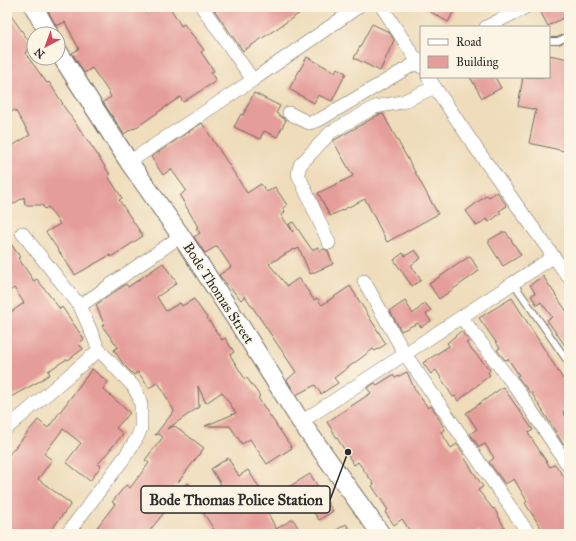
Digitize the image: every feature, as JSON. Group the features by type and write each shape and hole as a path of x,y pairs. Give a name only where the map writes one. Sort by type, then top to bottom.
{"main road":[{"path":"34,7 45,26"},
{"name":"Bode Thomas Street","path":"66,64 128,162 181,236 302,422 381,534"}],"street":[{"path":"202,7 254,80"},
{"path":"128,162 254,80 358,7"},
{"path":"289,113 309,123 319,120 420,63 382,7"},
{"path":"488,26 526,7"},
{"path":"329,243 298,174 300,165 331,132 375,107 402,102 431,82 569,278"},
{"path":"22,233 80,306 99,350 133,386 141,405 141,428 137,438 124,458 67,534"},
{"path":"80,306 181,236"},
{"path":"302,422 553,257"},
{"path":"364,281 405,354 529,534"},
{"path":"462,318 517,389 569,467"},
{"path":"7,428 99,350"}],"lane":[{"path":"550,41 558,41 569,36"},
{"path":"514,284 566,359"}],"building":[{"path":"46,7 141,7 145,13 156,7 170,7 181,26 184,24 204,50 201,52 214,71 211,73 216,81 183,102 180,97 134,129 133,128 124,134 103,102 111,97 108,91 92,68 84,73 72,53 79,49 65,22 56,26"},
{"path":"212,7 309,7 243,51"},
{"path":"422,7 456,7 448,22"},
{"path":"538,7 569,7 569,15 548,26"},
{"path":"7,10 26,37 26,66 35,66 47,83 49,82 110,175 108,176 122,198 119,200 143,236 111,257 110,255 75,275 46,232 60,224 48,207 45,209 42,205 25,205 24,197 7,208 7,149 30,135 15,110 7,114"},
{"path":"372,24 389,32 394,40 380,71 354,58"},
{"path":"550,55 569,59 569,152 529,143 536,110 518,106 523,78 550,78"},
{"path":"307,57 335,72 337,68 346,73 332,101 318,95 314,103 289,89"},
{"path":"471,78 496,78 501,88 482,98"},
{"path":"254,93 280,106 276,113 286,120 277,137 264,131 260,139 234,127 241,114 243,115"},
{"path":"383,114 438,214 387,242 365,199 330,216 318,193 353,176 333,141 378,115"},
{"path":"202,123 247,193 261,184 267,192 275,187 287,205 283,208 285,212 281,215 293,232 289,224 293,222 312,250 318,247 320,251 324,249 328,251 333,264 310,274 299,248 294,249 269,264 287,286 299,278 314,300 317,298 322,305 350,286 386,344 375,351 373,349 334,378 338,383 321,394 315,385 296,395 287,380 296,372 245,296 241,300 219,275 231,267 217,246 205,253 194,237 200,233 196,228 198,227 180,196 186,190 171,169 163,175 151,157"},
{"path":"497,192 507,206 499,211 501,213 489,222 486,219 477,226 466,211 487,195 489,197"},
{"path":"503,232 506,232 521,255 503,266 489,244 489,240"},
{"path":"7,238 20,257 18,258 34,281 37,279 60,309 62,307 84,339 79,344 83,349 68,360 67,359 48,371 50,374 38,382 7,399 7,315 24,303 14,288 7,293"},
{"path":"415,250 421,258 411,265 421,280 412,286 394,260 403,253 405,256"},
{"path":"470,256 479,271 439,299 429,284"},
{"path":"163,263 177,283 157,297 166,311 180,303 182,306 194,299 222,340 225,338 234,352 230,355 245,379 247,378 260,396 258,398 292,448 267,464 250,439 242,444 230,426 205,426 236,413 222,392 206,403 198,386 199,407 167,429 175,426 204,448 167,497 188,483 190,485 169,510 167,509 147,534 92,534 115,504 112,502 126,485 130,488 149,463 145,460 163,437 159,434 155,435 174,411 158,382 149,388 138,372 134,375 123,364 114,350 118,347 102,326 104,324 96,305 126,284 128,287"},
{"path":"543,276 569,315 569,351 547,320 552,317 541,302 537,305 531,296 535,293 530,285"},
{"path":"512,298 563,379 569,376 569,408 563,412 569,421 569,440 563,444 531,392 530,393 517,376 519,375 508,359 505,360 497,350 500,348 479,318"},
{"path":"405,301 413,314 425,303 431,310 426,314 431,321 421,327 418,323 401,331 390,311"},
{"path":"461,331 469,341 466,343 490,370 488,373 490,375 458,401 455,396 453,397 436,370 431,374 423,363 449,346 447,343"},
{"path":"92,369 108,382 103,389 130,413 116,428 123,434 98,464 101,466 90,481 66,462 81,443 63,429 44,454 52,460 38,479 71,504 48,534 7,534 7,457 38,420 48,428"},
{"path":"407,372 414,388 428,408 431,406 436,413 445,430 441,432 451,448 457,444 465,456 464,457 483,487 478,490 493,509 494,508 508,534 483,534 480,530 474,534 412,534 402,519 394,525 385,512 388,510 372,486 374,484 358,462 354,465 327,422 371,393 367,388 375,383 377,385 393,375 395,378"},
{"path":"503,387 533,430 528,433 550,467 555,464 569,484 569,534 545,534 525,503 527,501 514,479 505,484 489,462 494,458 485,444 479,447 470,434 477,429 466,413"},
{"path":"228,458 239,476 248,470 266,498 281,489 282,491 310,474 333,511 319,520 307,503 297,509 290,497 267,511 276,529 293,519 302,534 217,534 195,500 221,484 211,469"},
{"path":"346,524 353,534 330,534"}],"place":[{"name":"Bode Thomas Police Station","path":"348,452"}]}
